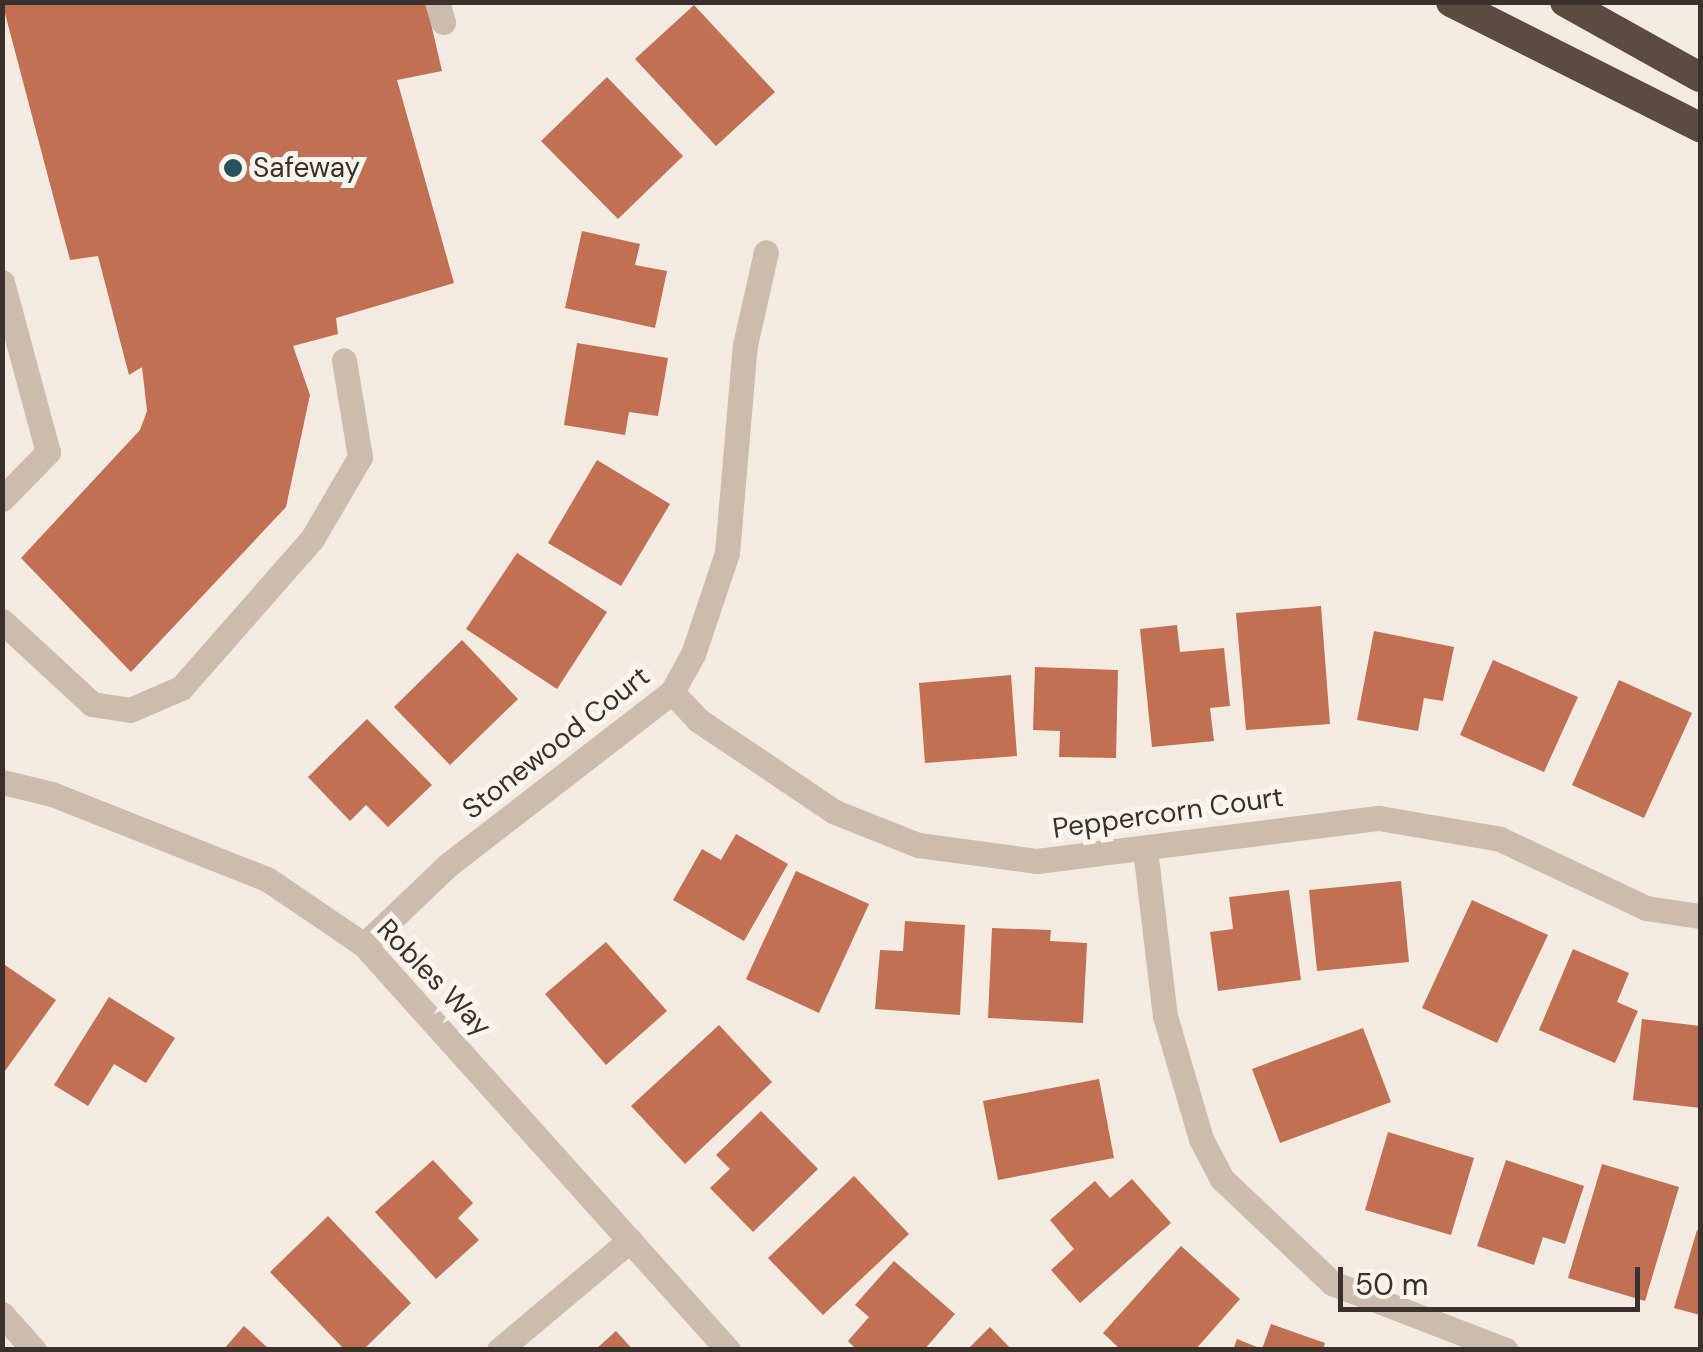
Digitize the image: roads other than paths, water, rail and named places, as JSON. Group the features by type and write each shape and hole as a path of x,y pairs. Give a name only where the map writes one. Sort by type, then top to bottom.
{"highway":[{"path":"1450,2 1700,127"},
{"path":"1565,2 1700,77"}],"street":[{"name":"Stonewood Court","path":"364,946 448,864 672,692 693,654 726,553 745,345 766,252"},
{"path":"2,282 48,452 2,499"},
{"path":"2,621 92,704 130,710 181,688 312,540 360,457 344,360"},
{"name":"Peppercorn Court","path":"672,692 698,720 836,812 918,844 1037,861 1379,818 1446,825 1500,839 1646,908 1700,916"},
{"name":"Robles Way","path":"2,782 52,794 267,880 364,946 728,1350"},
{"path":"1145,849 1165,1016 1201,1139 1222,1179 1332,1283 1506,1350"},
{"path":"499,1350 630,1240"},
{"path":"2,1314 34,1350"}],"place":[{"name":"Safeway","path":"233,168"}]}
